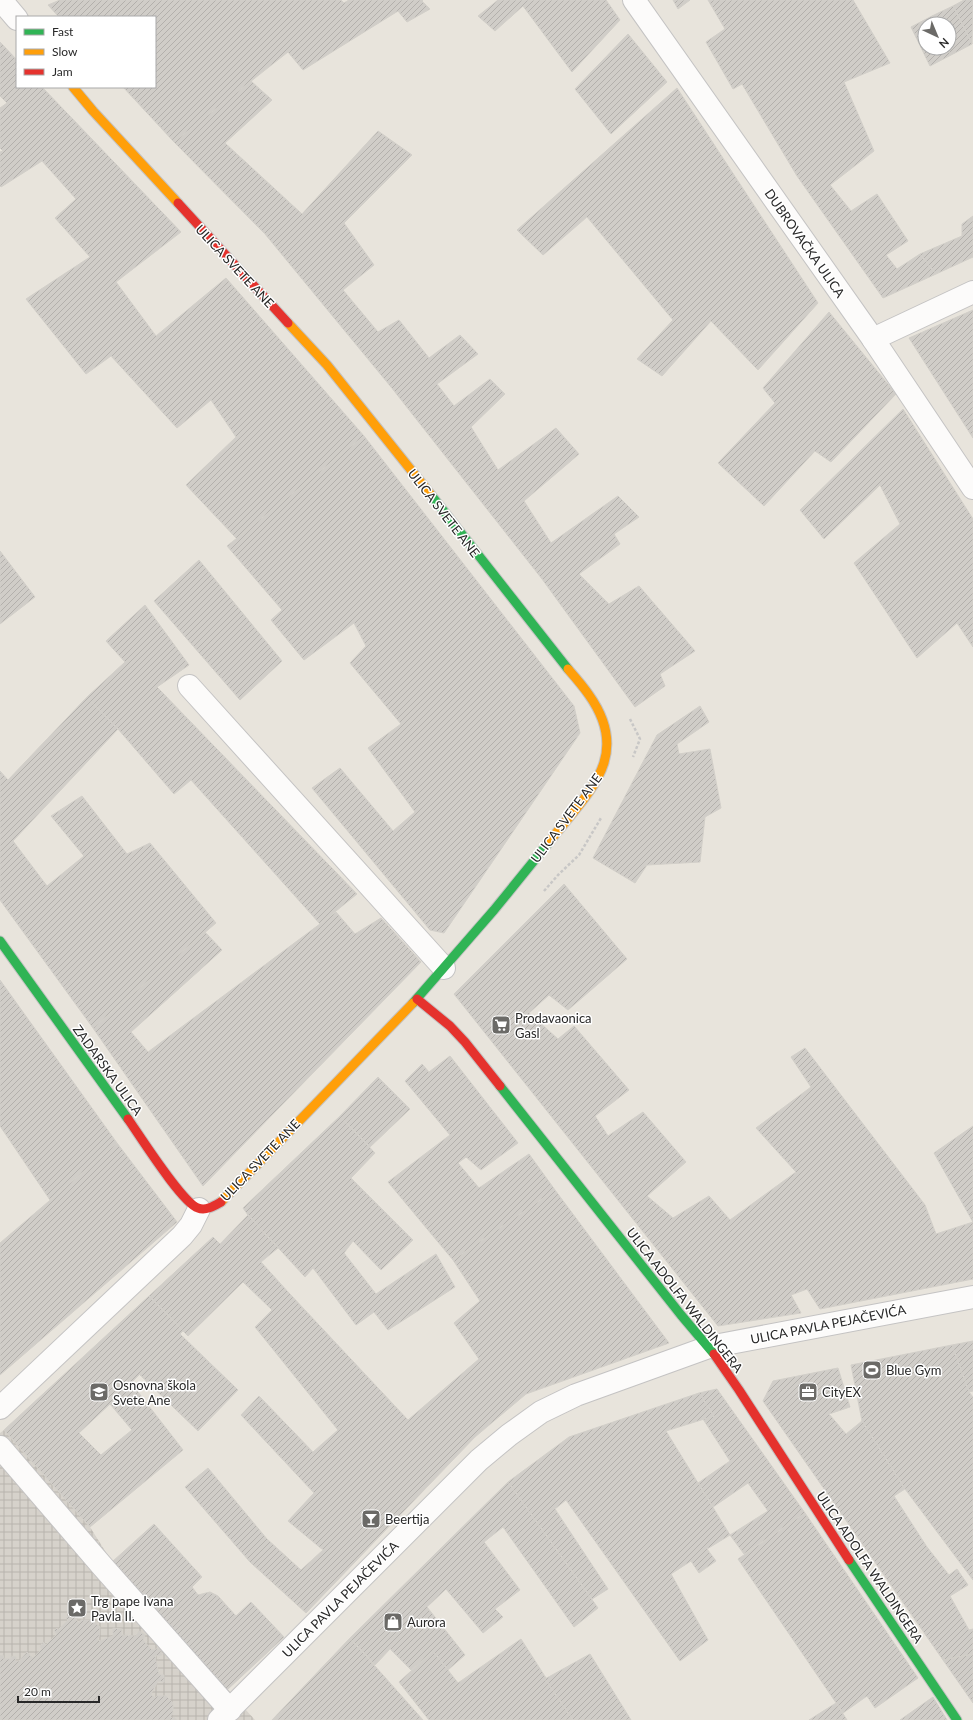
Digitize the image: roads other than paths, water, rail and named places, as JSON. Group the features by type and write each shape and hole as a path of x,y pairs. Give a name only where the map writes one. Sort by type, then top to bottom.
{"street":[{"path":"1,0 16,18"},
{"name":"DUBROVAČKA ULICA","path":"634,0 873,339 973,488"},
{"name":"ULICA SVETE ANE","path":"74,88 93,111 327,365 590,696 606,728 608,749 602,770 545,849 417,999 222,1201 211,1208 199,1209"},
{"path":"873,339 973,292"},
{"path":"189,686 444,968"},
{"name":"ZADARSKA ULICA","path":"0,941 179,1191 189,1202 199,1209"},
{"name":"ULICA ADOLFA WALDINGERA","path":"417,999 450,1026 465,1042 681,1315 709,1347 739,1390 845,1554 957,1720"},
{"path":"0,1408 182,1236 191,1225 199,1209"},
{"name":"ULICA PAVLA PEJAČEVIĆA","path":"224,1715 479,1460 509,1435 541,1412 576,1395 709,1347 973,1297"},
{"path":"0,1447 103,1567 224,1715"}],"place":[{"name":"Prodavaonica Gasl","path":"501,1025"},
{"name":"Blue Gym","path":"872,1370"},
{"name":"Osnovna škola Svete Ane","path":"99,1392"},
{"name":"CityEX","path":"808,1392"},
{"name":"Beertija","path":"371,1519"},
{"name":"Trg pape Ivana Pavla II.","path":"77,1608"},
{"name":"Aurora","path":"393,1622"}]}
